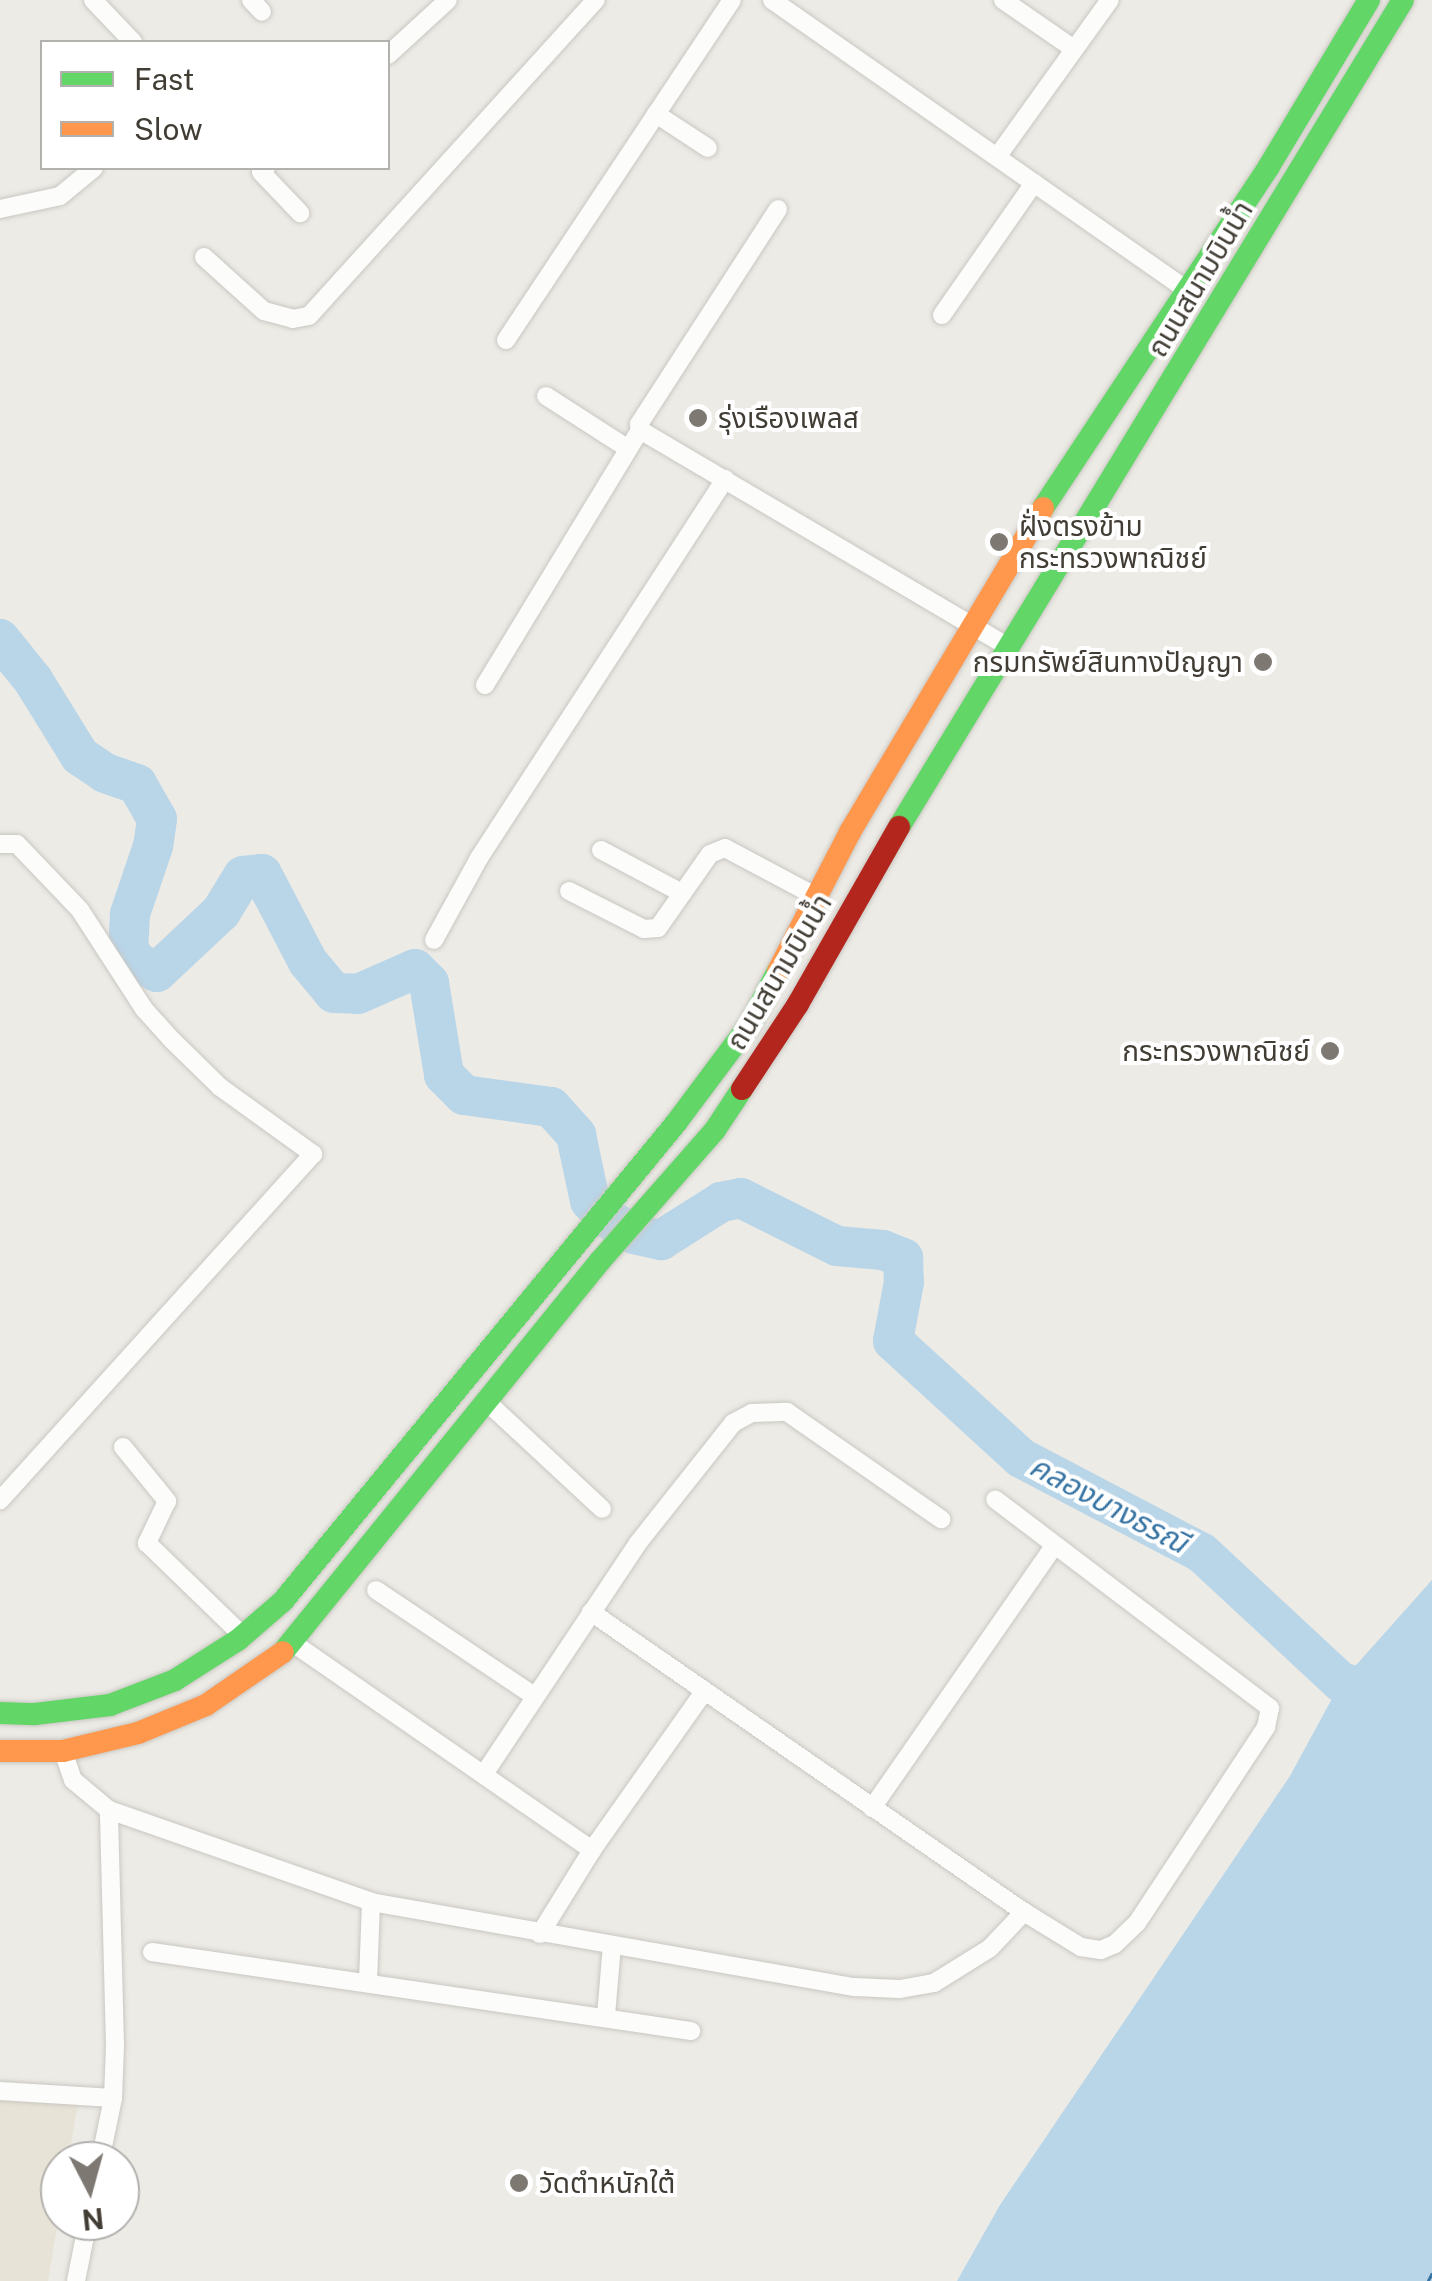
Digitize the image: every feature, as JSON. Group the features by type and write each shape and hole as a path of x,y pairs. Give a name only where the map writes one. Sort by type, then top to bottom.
{"main road":[{"name":"ถนนสนามบินน้ำ","path":"0,1712 36,1714 110,1704 175,1680 243,1636 283,1601 685,1112 750,1024 970,625 1268,168 1369,0"},
{"name":"ถนนสนามบินน้ำ","path":"0,1752 62,1751 138,1733 206,1705 256,1674 294,1643 600,1262 715,1130 762,1062 1008,648 1403,0"}],"street":[{"path":"93,0 131,40"},
{"path":"390,53 448,0"},
{"path":"204,257 264,310 292,319 308,316 596,0"},
{"path":"506,340 732,0"},
{"path":"997,158 1110,0"},
{"path":"1012,2 1074,48"},
{"path":"785,3 1187,290"},
{"path":"656,114 708,148"},
{"path":"0,208 60,196 92,170"},
{"path":"262,170 300,213"},
{"path":"942,315 1034,183"},
{"path":"485,684 640,430 639,424 778,209"},
{"path":"546,396 627,448"},
{"path":"640,430 1008,648"},
{"path":"434,940 445,915 510,809 725,480"},
{"path":"0,1500 314,1154 220,1087 149,1016 80,910 4,838"},
{"path":"569,891 644,929 658,928 710,854 725,848 817,897"},
{"path":"602,850 682,893"},
{"path":"487,1402 602,1510"},
{"path":"484,1774 638,1543 734,1423 752,1413 787,1412 942,1520"},
{"path":"123,1447 168,1501 147,1543 243,1636"},
{"path":"591,1612 1024,1912 1090,1950 1115,1944 1137,1923 1270,1717 1264,1700 995,1499"},
{"path":"872,1808 1054,1546"},
{"path":"376,1590 533,1696"},
{"path":"294,1643 592,1850"},
{"path":"540,1934 592,1850 704,1692"},
{"path":"62,1751 73,1780 109,1810 371,1902 855,1987 900,1989 934,1983 990,1948 1024,1912"},
{"path":"104,2141 112,2098 109,1810"},
{"path":"368,1982 371,1902"},
{"path":"606,2016 612,1945"},
{"path":"152,1952 691,2031"},
{"path":"0,2092 112,2098"},
{"path":"76,2281 84,2241"}],"shaded area":[{"path":"0,2098 78,2103 71,2141 40,2141 40,2241 55,2241 48,2281 0,2281"}],"water":[{"path":"1432,1580 1432,2281 957,2281 1000,2205 1290,1776 1341,1682"}],"waterway":[{"name":"คลองบางธรณี","path":"0,639 33,680 80,756 105,773 137,784 157,819 153,846 130,914 128,949 137,962 157,972 221,912 243,876 262,874 308,962 334,993 358,994 415,969 429,983 444,1075 464,1095 551,1107 576,1135 590,1201 607,1218 634,1234 661,1240 721,1202 741,1198 837,1246 883,1250 903,1258 904,1282 893,1341 1021,1458 1202,1553 1341,1682 1432,1707"}],"ferry route":[{"path":"1428,2281 1432,2273"}],"traffic: fast":[{"path":"1043,508 1268,168 1369,0"},
{"path":"899,827 1403,0"},
{"path":"0,1713 35,1714 110,1705 175,1680 238,1640 283,1601 676,1123 750,1024 778,971"},
{"path":"283,1652 600,1261 715,1130 742,1089"}],"traffic: slow":[{"path":"778,971 850,832 1043,508"},
{"path":"0,1751 63,1751 138,1733 206,1705 283,1652"}],"traffic: jam":[{"path":"742,1089 798,1004 899,827"}],"place":[{"name":"รุ่งเรืองเพลส","path":"698,418"},
{"name":"ฝั่งตรงข้าม กระทรวงพาณิชย์","path":"999,542"},
{"name":"กรมทรัพย์สินทางปัญญา","path":"1263,662"},
{"name":"กระทรวงพาณิชย์","path":"1330,1051"},
{"name":"วัดตำหนักใต้","path":"519,2183"}]}
